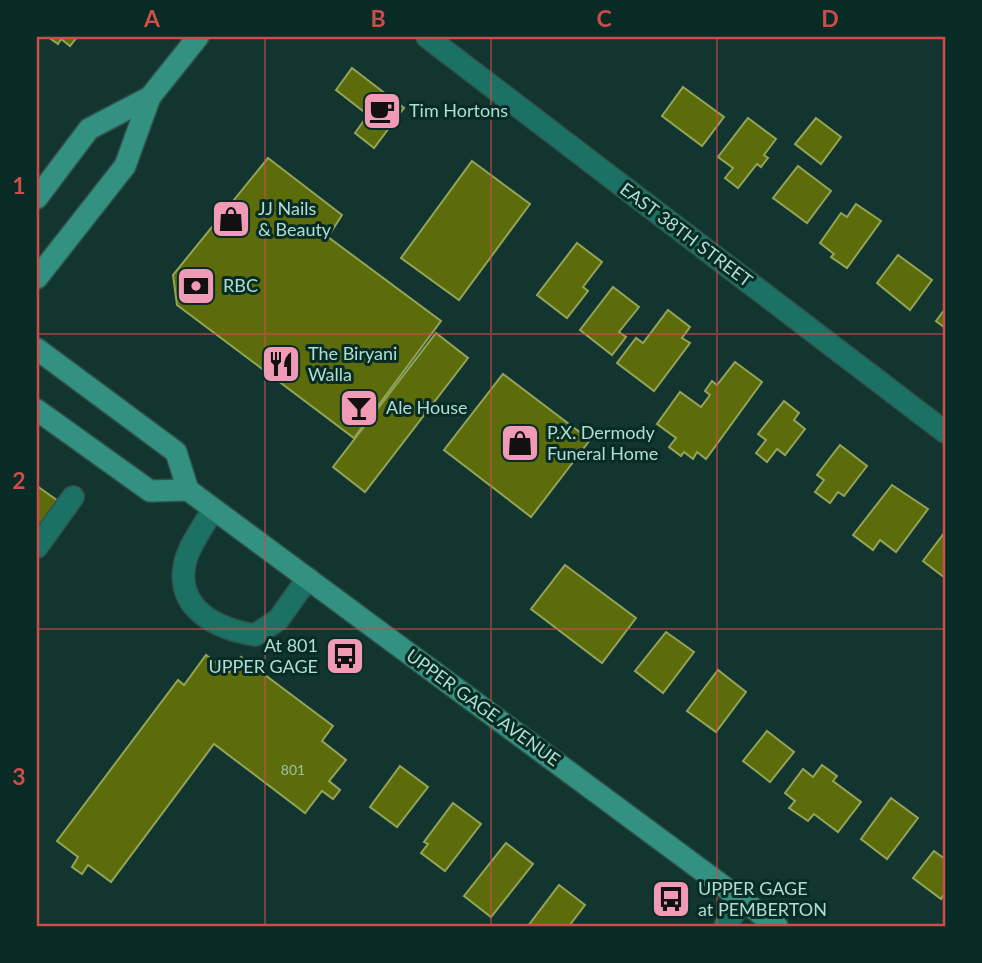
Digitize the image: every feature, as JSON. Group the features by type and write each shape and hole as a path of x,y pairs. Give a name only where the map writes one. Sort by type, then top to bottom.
{"main road":[{"path":"37,278 125,166 150,97 198,37"},
{"path":"39,189 89,129 150,97"},
{"path":"37,349 176,452 188,490 150,491 37,410"},
{"name":"UPPER GAGE AVENUE","path":"188,490 777,926"}],"street":[{"name":"EAST 38TH STREET","path":"427,37 945,432"},
{"path":"37,547 73,497"},
{"path":"213,509 185,561 183,589 196,610 232,631 256,635 278,620 307,578"},
{"path":"725,926 743,901"}],"building":[{"path":"48,37 77,37 70,46 61,39 58,44"},
{"name":"Tim Hortons","path":"352,68 404,108 374,148 355,133 368,115 336,90"},
{"path":"683,87 724,117 702,146 662,116"},
{"path":"748,118 776,139 764,155 768,158 761,167 757,164 738,188 725,178 733,168 718,157"},
{"path":"816,118 841,137 821,164 795,144"},
{"path":"268,158 342,215 328,237 441,321 354,438 177,305 173,275"},
{"path":"472,161 530,204 459,300 401,258"},
{"path":"798,166 831,191 807,223 773,198"},
{"path":"856,204 881,221 847,268 831,257 834,254 820,243 841,213 847,217"},
{"path":"577,243 602,262 583,287 588,291 567,318 537,295"},
{"path":"898,255 932,280 910,310 877,283"},
{"path":"613,287 639,307 619,332 626,337 612,355 580,330"},
{"path":"945,309 945,328 936,321"},
{"path":"668,310 690,327 682,338 690,343 654,391 617,363 636,338 643,343"},
{"path":"436,333 468,358 365,492 333,467"},
{"path":"735,362 762,382 706,459 697,452 693,459 684,452 681,456 669,447 676,438 657,424 680,392 701,407 710,395 705,391 712,381 717,385"},
{"path":"503,374 590,440 531,517 444,450"},
{"path":"784,401 799,413 794,420 805,429 785,455 777,449 767,462 756,453 766,440 758,434"},
{"path":"840,445 867,466 844,496 838,492 830,503 815,492 824,480 817,475"},
{"path":"892,485 928,509 896,552 880,540 873,550 853,535"},
{"path":"37,486 61,503 37,536"},
{"path":"945,532 945,578 923,561"},
{"path":"565,565 636,618 602,663 531,609"},
{"path":"666,632 694,652 663,693 635,671"},
{"path":"206,655 229,672 241,657 333,726 322,741 346,760 329,781 340,790 333,799 322,791 305,813 214,744 111,882 88,865 82,874 72,867 78,857 57,841 178,680 184,685"},
{"path":"718,670 746,692 716,732 687,711"},
{"path":"767,731 794,752 770,782 743,761"},
{"path":"822,765 837,776 833,781 861,802 838,832 814,814 808,821 789,808 795,801 785,793 803,769 813,777"},
{"path":"400,766 428,787 397,827 370,807"},
{"path":"891,798 918,818 887,859 861,839"},
{"path":"453,803 481,824 445,871 421,853 428,844 424,842"},
{"path":"506,843 533,864 491,917 464,896"},
{"path":"934,851 945,859 945,893 941,899 913,878"},
{"path":"559,885 585,905 569,926 528,926"}],"place":[{"name":"Tim Hortons","path":"382,111"},
{"name":"JJ Nails & Beauty","path":"231,219"},
{"name":"RBC","path":"196,286"},
{"name":"The Biryani Walla","path":"281,364"},
{"name":"Ale House","path":"359,408"},
{"name":"P.X. Dermody Funeral Home","path":"520,443"},
{"name":"At 801 UPPER GAGE","path":"345,656"},
{"name":"UPPER GAGE at PEMBERTON","path":"671,899"}]}
